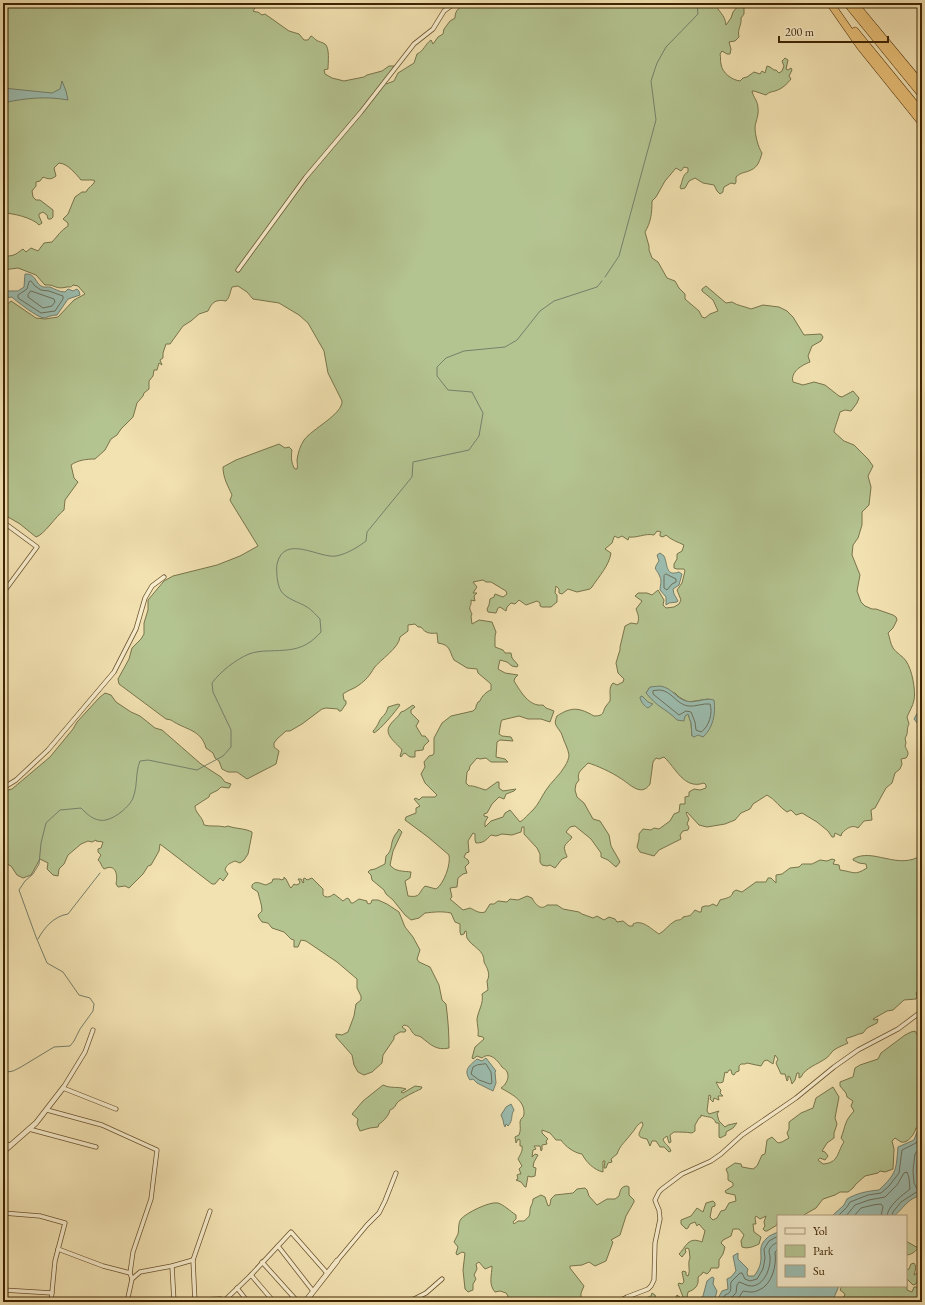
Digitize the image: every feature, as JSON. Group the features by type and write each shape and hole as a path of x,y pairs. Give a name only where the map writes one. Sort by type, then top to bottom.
{"highway":[{"path":"831,3 922,113"},
{"path":"831,3 860,46 922,123"},
{"path":"847,3 922,95"},
{"path":"854,3 922,85"}],"street":[{"path":"238,270 306,177 362,112 414,44 433,29 444,11 455,3"},
{"path":"3,522 37,547 3,593"},
{"path":"3,788 16,780 48,750 114,672 136,629 145,598 152,586 164,577"},
{"path":"618,1302 648,1289 654,1280 655,1243 660,1219 659,1210 655,1200 662,1189 682,1174 721,1154 742,1135 796,1098 834,1067 858,1050 888,1036 922,1011"},
{"path":"3,1152 29,1129 47,1110 85,1052 93,1030"},
{"path":"62,1088 116,1108"},
{"path":"47,1110 102,1125 157,1150 152,1199 133,1252 130,1273 132,1280 127,1302"},
{"path":"29,1129 96,1147"},
{"path":"3,1143 10,1145"},
{"path":"305,1302 327,1273 367,1225 379,1213 396,1173"},
{"path":"195,1301 193,1260 210,1212"},
{"path":"3,1213 40,1216 65,1223 55,1261 51,1302"},
{"path":"172,1266 174,1301 222,1299 223,1302 251,1275 291,1232 327,1273"},
{"path":"278,1246 313,1291"},
{"path":"58,1249 103,1266 130,1273"},
{"path":"132,1280 140,1272 172,1266 193,1260"},
{"path":"262,1262 298,1302"},
{"path":"251,1275 274,1302"},
{"path":"408,1302 426,1293 442,1280"},
{"path":"237,1288 248,1302"},
{"path":"3,1290 52,1293"}],"green space":[{"path":"3,3 256,3 257,5 253,11 262,15 265,14 289,31 299,34 304,40 308,40 311,36 327,46 328,69 324,70 325,74 332,78 344,81 364,77 382,71 389,66 394,66 385,83 386,84 394,81 398,73 414,63 417,54 431,40 433,44 438,37 443,34 444,29 450,21 455,18 457,11 466,3 715,3 724,18 726,25 738,6 744,8 744,14 741,18 739,37 735,41 729,42 731,49 730,54 722,51 720,54 722,67 725,73 731,78 740,81 754,72 760,74 762,71 765,73 767,66 779,73 782,71 784,66 782,61 785,58 788,60 786,69 788,70 791,68 792,70 789,76 791,79 780,89 766,95 752,91 758,106 755,127 757,141 762,153 759,161 753,169 738,175 736,177 735,184 731,183 724,187 723,192 720,194 714,185 703,183 695,178 689,181 685,188 681,189 680,187 683,178 688,172 688,168 684,167 681,171 676,168 665,181 652,201 651,217 645,232 652,258 658,262 667,278 675,281 685,294 685,299 699,311 702,317 705,318 718,311 713,300 702,291 702,289 706,286 726,303 732,302 751,309 763,305 779,307 787,311 793,317 804,335 821,334 823,337 821,341 812,346 808,356 810,362 800,367 795,372 793,375 793,382 803,385 814,382 825,385 842,397 853,391 859,398 851,411 845,410 840,412 834,432 844,441 854,445 873,466 868,476 871,487 869,505 862,512 862,525 858,538 853,545 852,555 860,575 857,591 861,602 865,606 872,609 893,615 897,620 893,628 888,633 893,648 905,659 908,665 912,674 914,691 912,707 907,717 909,724 905,738 905,746 908,755 906,758 901,759 902,764 900,769 895,773 892,783 886,788 875,808 871,810 872,820 864,821 858,828 854,827 845,830 841,836 835,833 834,837 832,837 828,831 817,822 802,813 796,815 791,810 787,812 767,795 753,804 750,809 741,813 735,820 725,824 707,827 699,825 687,812 686,813 689,819 687,824 689,827 688,830 683,831 680,835 681,839 659,850 654,856 640,852 637,847 639,834 643,829 659,829 670,821 674,814 679,812 680,804 685,804 685,797 689,796 689,792 694,789 700,790 706,788 706,785 704,783 697,784 686,781 664,757 659,759 656,758 653,762 650,784 643,790 639,790 600,767 588,763 578,775 579,780 576,784 575,790 577,797 584,803 593,819 600,821 609,835 611,846 620,862 616,867 608,860 601,857 601,853 591,839 575,826 570,827 566,832 572,837 565,845 564,849 567,857 562,859 555,868 550,865 542,865 537,848 524,834 524,827 522,827 521,832 512,835 491,835 485,841 479,843 476,843 475,834 473,833 468,841 469,852 466,853 464,857 469,863 465,867 467,873 458,878 457,887 450,888 452,897 450,899 463,910 470,908 479,912 485,912 490,904 494,904 498,901 507,902 510,899 518,900 527,896 532,898 540,907 557,905 563,909 579,912 593,918 597,916 604,920 609,917 615,919 617,922 623,921 629,926 640,923 646,925 659,934 676,920 690,915 695,910 701,912 702,907 713,904 717,906 720,900 730,897 736,890 742,892 756,882 766,882 768,878 771,878 776,883 776,875 782,874 790,868 799,867 802,864 812,864 820,860 827,861 832,859 835,860 833,864 839,865 840,870 857,873 867,868 866,864 853,860 861,856 904,861 922,855 922,986 916,993 916,999 904,1000 893,1010 887,1011 873,1019 878,1019 877,1023 867,1028 863,1033 847,1038 846,1040 848,1043 834,1050 826,1058 805,1071 801,1077 799,1078 799,1073 797,1073 792,1084 790,1077 788,1076 787,1081 785,1074 781,1074 776,1063 778,1059 775,1055 773,1064 767,1060 764,1061 761,1066 747,1063 741,1064 739,1066 739,1071 734,1075 732,1074 731,1070 727,1073 725,1072 723,1082 716,1082 721,1090 720,1093 723,1096 718,1096 719,1100 714,1098 713,1102 710,1099 711,1096 709,1095 707,1111 709,1114 719,1111 717,1114 719,1121 725,1127 737,1123 733,1128 726,1132 726,1135 720,1138 719,1123 716,1123 712,1118 701,1115 695,1125 695,1131 692,1133 674,1132 670,1135 671,1142 669,1143 667,1136 663,1139 671,1151 669,1152 664,1147 660,1147 656,1141 652,1141 650,1146 647,1139 639,1136 643,1125 642,1122 621,1146 617,1154 611,1159 612,1162 608,1163 606,1168 604,1168 605,1161 603,1161 603,1172 591,1165 582,1154 573,1151 561,1140 556,1140 550,1133 542,1130 542,1133 548,1139 546,1141 547,1144 542,1145 541,1151 540,1146 534,1146 536,1149 533,1150 532,1157 535,1154 538,1155 533,1167 536,1168 535,1176 528,1176 526,1187 521,1182 516,1180 518,1179 517,1175 521,1174 519,1169 522,1166 518,1159 522,1151 522,1146 520,1146 520,1140 518,1139 516,1143 515,1137 519,1135 520,1121 524,1115 524,1109 517,1098 501,1088 507,1081 508,1074 494,1058 491,1056 485,1056 482,1058 477,1056 473,1059 472,1058 475,1047 484,1039 483,1037 478,1036 477,1019 482,1001 482,994 488,990 487,981 489,973 484,962 484,958 467,938 466,931 461,935 460,924 455,922 451,913 425,913 419,918 411,920 384,890 372,880 371,875 368,872 385,864 386,856 390,851 394,836 399,829 402,832 393,851 390,865 397,870 411,872 410,878 405,881 408,896 417,896 425,886 436,889 442,883 448,868 449,855 405,820 406,817 416,813 416,808 420,806 414,799 416,798 419,800 422,797 435,797 437,795 425,783 421,774 425,767 424,762 434,753 434,738 442,723 451,716 473,711 483,696 491,690 491,684 478,673 477,669 467,668 454,660 447,647 438,643 437,633 428,633 415,624 408,625 408,631 400,637 399,641 389,654 374,668 366,679 343,694 346,704 341,711 338,709 322,709 302,724 290,731 286,731 274,743 274,747 279,751 276,764 247,779 237,772 228,772 222,769 219,761 215,758 213,753 206,748 204,742 196,733 171,720 166,719 119,684 118,679 129,659 132,648 144,634 144,623 148,610 148,600 164,581 173,576 217,565 240,556 258,546 230,500 232,495 225,478 223,467 236,460 279,444 285,448 289,447 292,450 292,462 295,469 297,469 298,455 304,440 333,416 341,406 342,401 328,373 324,351 308,323 299,315 279,303 253,299 247,292 238,286 232,287 226,301 220,300 215,302 211,305 208,311 199,314 183,326 170,344 166,344 163,358 160,360 162,365 159,363 157,370 154,370 153,376 149,381 149,389 137,403 133,417 117,435 111,439 105,450 95,459 83,460 71,465 74,478 78,482 65,500 64,510 43,533 36,537 20,524 3,514 3,314 5,312 5,306 11,301 36,318 45,319 58,317 74,300 85,294 78,286 73,285 71,287 60,288 45,285 36,275 18,268 3,270 3,261 7,256 14,255 23,249 26,252 31,248 38,251 44,243 52,242 68,226 68,223 63,219 68,214 75,197 82,192 86,192 95,181 81,180 68,167 62,163 59,163 54,168 56,176 50,179 43,177 40,181 36,182 36,186 32,191 33,197 36,200 40,200 53,210 53,217 51,219 48,219 47,215 43,212 39,214 42,223 39,225 36,222 22,216 3,213","holes":["657,531 661,532 660,536 663,537 666,535 672,540 684,545 682,551 677,554 677,559 674,564 674,568 684,569 685,571 682,583 677,590 681,600 679,604 674,607 666,608 663,605 664,600 658,590 652,595 647,593 638,593 635,596 642,601 636,609 638,622 637,624 631,623 625,626 616,663 618,673 624,679 623,682 617,685 613,683 611,685 610,701 606,705 603,713 594,716 584,711 572,709 557,716 555,722 562,735 569,755 563,769 548,787 535,808 522,821 520,822 510,810 505,813 503,817 491,821 485,827 485,822 488,817 484,816 484,814 487,813 492,804 499,797 504,799 506,794 516,789 503,791 499,788 499,782 486,790 469,786 466,783 467,772 470,766 477,758 486,758 491,762 508,762 505,759 496,757 497,742 500,740 513,741 511,737 502,736 499,734 502,720 519,716 528,719 541,719 550,722 554,711 543,705 534,704 526,698 514,681 518,675 505,673 498,669 500,660 507,662 512,666 517,667 518,665 512,658 511,653 505,653 503,650 495,647 496,632 492,622 479,620 472,624 472,614 470,608 471,600 475,601 474,596 477,593 473,593 477,587 473,582 483,580 486,582 491,582 506,591 507,594 503,597 495,594 494,597 490,599 487,609 488,612 496,613 500,607 506,611 507,607 511,603 515,604 519,600 526,605 537,601 542,607 551,607 557,602 557,595 555,593 556,586 559,589 559,593 562,594 568,589 577,592 590,589 592,587 610,558 611,553 605,549 612,543 615,536 618,538 622,536 628,540 629,537 654,535","650,687 675,693 688,702 708,699 714,701 692,736 691,723 688,714 677,720 646,693"]},
{"path":"105,693 111,695 116,702 140,716 155,728 162,730 201,764 221,777 225,782 231,784 229,788 221,787 195,806 196,811 204,825 228,826 252,832 248,854 240,863 235,861 227,865 225,870 228,874 223,881 220,878 215,884 212,884 160,844 159,851 151,865 148,866 143,874 129,888 125,886 118,887 116,884 117,877 114,869 103,868 98,860 101,855 98,852 98,849 101,848 103,842 96,840 81,844 68,855 64,864 59,869 58,876 53,875 47,869 48,863 40,859 31,875 23,878 17,875 11,866 3,862 3,798 8,790 12,789 50,757 77,722"},
{"path":"398,704 400,705 391,716 374,733 373,731 388,707"},
{"path":"413,705 415,707 411,710 411,713 419,721 416,726 422,736 425,736 429,741 424,746 423,750 415,751 415,757 410,757 405,753 401,757 402,750 389,735 388,729 391,723 401,712"},
{"path":"284,877 291,888 294,884 299,884 300,882 298,879 301,879 303,883 303,879 305,878 307,880 312,878 323,889 323,895 326,897 334,894 343,901 347,898 349,899 351,903 359,899 367,901 369,904 372,900 378,900 399,912 405,927 413,937 420,950 417,959 419,962 430,967 439,985 442,1000 446,1004 449,1048 437,1048 421,1037 415,1035 404,1025 402,1027 406,1030 405,1032 400,1032 394,1036 394,1039 383,1055 382,1063 372,1072 364,1075 358,1072 354,1065 352,1055 336,1037 336,1034 342,1035 348,1032 354,1016 356,1004 361,1000 361,996 357,988 357,979 337,962 306,941 301,940 298,947 294,947 294,940 284,932 272,928 268,923 262,922 259,918 258,915 262,911 262,906 258,892 252,888 252,885 257,883 266,885 272,882 273,879 281,880 284,879"},
{"path":"915,1031 918,1036 922,1036 922,1127 916,1128 909,1140 901,1142 895,1138 892,1141 894,1149 893,1169 885,1172 880,1171 878,1173 865,1176 848,1192 840,1192 823,1199 816,1208 804,1215 777,1215 777,1225 767,1231 763,1229 765,1226 764,1222 766,1216 760,1219 756,1216 756,1224 753,1224 754,1232 761,1237 759,1244 755,1246 748,1248 742,1247 741,1241 744,1235 739,1229 733,1229 731,1236 723,1240 721,1243 725,1247 719,1260 718,1268 711,1268 707,1274 703,1272 698,1277 698,1282 695,1288 688,1292 686,1302 676,1297 677,1295 681,1298 683,1297 678,1284 682,1284 684,1282 682,1272 686,1272 686,1275 688,1276 689,1274 689,1249 685,1249 686,1252 682,1257 679,1254 690,1241 693,1240 702,1242 705,1231 699,1224 697,1226 695,1222 690,1224 686,1229 681,1224 681,1220 691,1216 697,1208 703,1212 706,1203 713,1201 715,1206 712,1207 710,1217 713,1220 717,1218 721,1211 725,1210 729,1203 736,1201 735,1195 726,1193 725,1191 733,1186 733,1183 728,1180 726,1169 735,1163 741,1164 742,1167 753,1169 757,1166 762,1155 765,1154 767,1140 772,1137 778,1143 789,1138 787,1133 789,1129 789,1122 801,1113 813,1108 816,1098 833,1087 839,1097 835,1118 837,1124 834,1138 827,1143 822,1151 828,1156 825,1160 820,1158 818,1160 823,1164 832,1162 837,1156 844,1142 841,1138 847,1121 854,1111 851,1106 853,1101 847,1097 846,1093 840,1086 840,1082 853,1077 855,1068 878,1059 881,1053 911,1032"},
{"path":"383,1085 406,1089 401,1092 403,1093 415,1086 422,1087 399,1101 394,1108 390,1110 378,1127 360,1131 357,1124 358,1119 352,1114 363,1101"},
{"path":"627,1186 629,1187 629,1195 634,1202 626,1216 620,1235 611,1240 613,1242 606,1261 595,1266 589,1262 582,1265 570,1266 584,1286 579,1302 507,1302 508,1296 506,1293 500,1291 495,1292 493,1289 491,1283 492,1266 485,1269 479,1262 476,1264 477,1269 474,1275 476,1279 473,1284 473,1290 468,1292 465,1289 463,1270 465,1253 462,1252 457,1255 456,1253 458,1247 454,1242 458,1234 461,1219 468,1214 478,1208 498,1203 516,1215 516,1219 513,1222 514,1224 518,1221 524,1221 527,1219 533,1199 541,1195 545,1197 548,1206 550,1205 551,1199 555,1195 573,1193 577,1189 585,1188 589,1196 597,1205 607,1199 615,1199 619,1196 622,1188"},
{"path":"907,1242 918,1248 907,1255"},
{"path":"911,1264 915,1264 916,1268 914,1275 917,1273 922,1274 922,1280 919,1278 916,1284 913,1285 907,1279 907,1270 909,1269"},
{"path":"842,1287 907,1287 907,1290 912,1292 914,1287 917,1287 919,1291 922,1291 922,1302 838,1302 845,1295 840,1290"},
{"path":"652,1293 655,1295 658,1302 644,1302 645,1298 651,1296"}],"water":[{"path":"62,81 68,100 36,98 3,103 3,88 52,93 60,89"},
{"path":"25,274 31,275 40,286 50,287 65,292 68,289 73,291 77,289 80,295 68,299 57,315 44,318 41,317 27,309 12,297 3,298 3,287 5,291 18,291 24,287"},
{"path":"660,553 664,556 668,569 671,573 679,572 682,574 679,585 673,589 678,601 666,605 666,597 660,590 661,579 655,568 659,561 657,555"},
{"path":"660,686 668,689 682,700 689,702 707,699 714,700 715,710 713,720 703,737 698,735 694,737 692,736 691,723 688,714 685,716 684,721 677,720 646,693 650,687"},
{"path":"642,696 648,702 653,704 648,708 641,700 640,697"},
{"path":"922,705 922,729 914,719"},
{"path":"486,1058 496,1071 496,1083 493,1091 477,1083 473,1079 470,1080 467,1073 469,1066 477,1059 482,1061"},
{"path":"511,1104 514,1110 510,1124 508,1126 506,1124 505,1127 501,1115 506,1107"},
{"path":"922,1129 922,1152 918,1158 917,1166 918,1182 922,1191 920,1196 909,1201 895,1215 833,1215 844,1205 847,1199 855,1195 879,1190 894,1171 897,1161 898,1147 914,1140 917,1132"},
{"path":"777,1232 777,1287 839,1287 832,1302 716,1302 722,1291 728,1289 727,1279 736,1271 733,1256 738,1253 738,1259 748,1269 748,1276 754,1276 760,1263 761,1248 763,1243 771,1235"},
{"path":"712,1277 714,1278 713,1284 717,1291 714,1302 696,1302 703,1296 707,1281"}],"waterway":[{"path":"605,277 619,256 656,120 651,81 657,63 666,47 698,14 697,3"},
{"path":"3,1075 21,1067 54,1047 70,1046 93,1011 94,1004 90,998 79,995 63,972 47,963 19,890 25,881 33,874 39,864 41,843 46,823 60,810 81,808 87,814 99,820 108,819 119,814 128,806 133,798 140,761 148,760 197,770 223,756 231,747 231,730 213,692 212,683 229,666 249,654 260,651 290,650 297,648 309,643 321,632 320,619 307,607 286,596 281,591 277,570 277,564 281,555 287,550 295,549 336,556 348,552 366,541 367,532 412,477 413,462 469,450 479,436 483,413 472,392 448,390 437,376 437,367 446,358 464,351 505,347 517,340 540,311 554,301 597,287 602,281"},
{"path":"38,939 50,923 58,917 68,914 100,873"}]}
